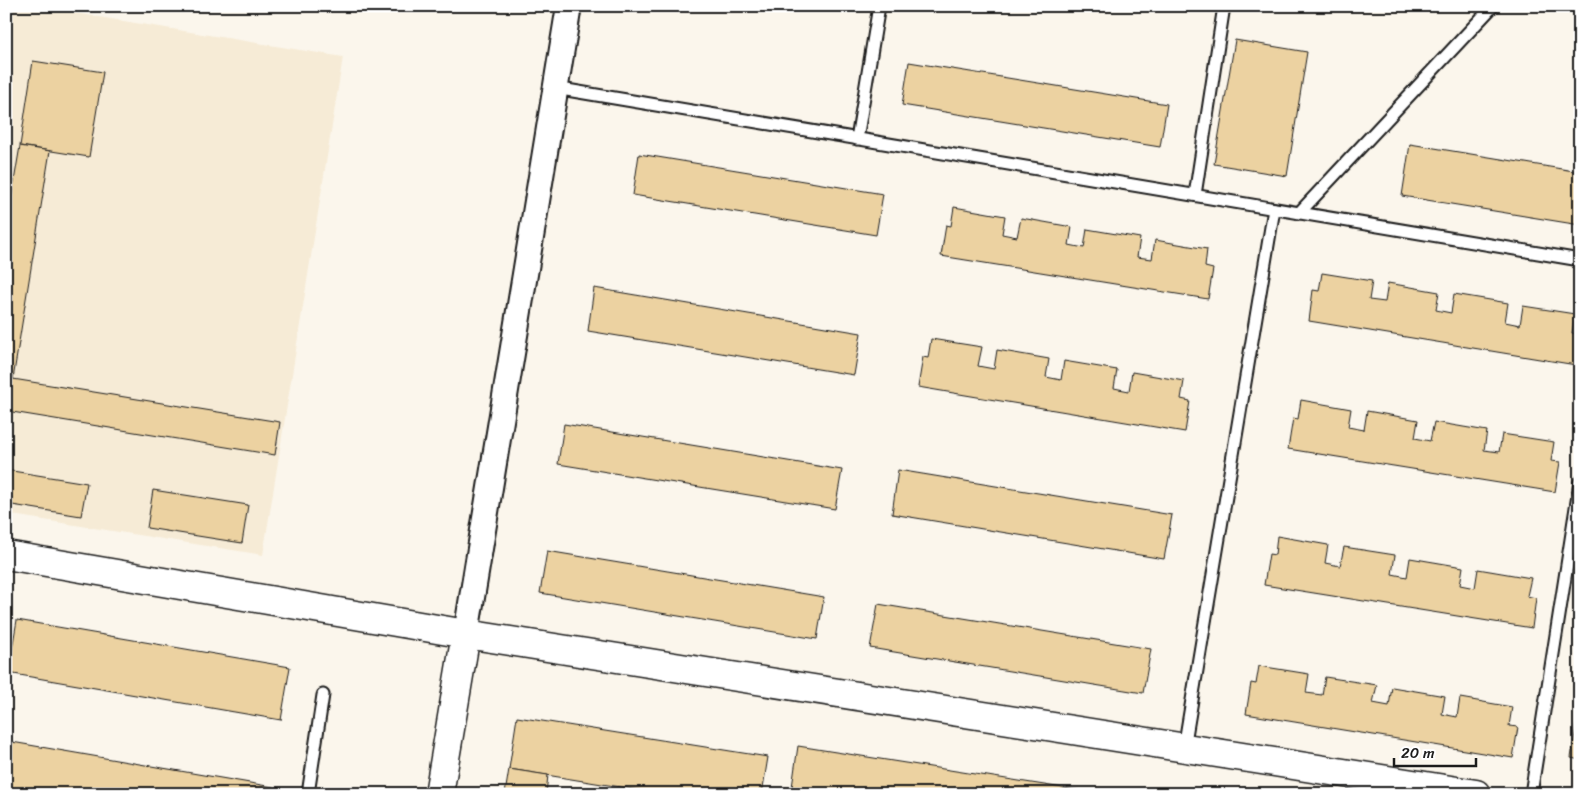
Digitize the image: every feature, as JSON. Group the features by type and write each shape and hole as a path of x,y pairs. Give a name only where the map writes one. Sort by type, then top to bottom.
{"street":[{"path":"439,794 569,6"},
{"path":"7,559 466,634 1476,794"}],"lane":[{"path":"857,139 879,6"},
{"path":"1195,196 1224,6"},
{"path":"1299,213 1493,6"},
{"path":"555,88 1580,260"},
{"path":"1184,748 1274,209"},
{"path":"1531,794 1580,482"},
{"path":"308,794 323,695"}],"shaded area":[{"path":"6,6 32,6 343,57 263,555 6,514"}],"building":[{"path":"1235,40 1307,52 1287,176 1214,164"},
{"path":"33,61 103,72 89,157 20,146"},
{"path":"909,62 1167,104 1160,147 902,105"},
{"path":"1410,144 1580,172 1580,225 1402,196"},
{"path":"20,146 50,151 13,379 280,422 275,455 6,411 6,229"},
{"path":"639,154 883,194 876,235 633,195"},
{"path":"954,207 1005,216 1002,234 1017,237 1021,218 1072,227 1069,245 1084,248 1087,229 1140,238 1137,257 1152,259 1155,240 1207,249 1205,267 1213,269 1208,299 941,256 946,225 951,226"},
{"path":"1322,273 1372,281 1369,300 1385,302 1388,283 1439,292 1436,310 1451,313 1454,294 1508,303 1505,322 1520,325 1523,306 1575,314 1572,333 1580,334 1576,365 1309,321 1313,290 1319,291"},
{"path":"594,288 861,333 854,375 588,331"},
{"path":"931,339 982,347 978,366 994,369 997,350 1049,359 1046,377 1061,380 1064,361 1117,370 1114,388 1129,391 1132,372 1184,381 1181,399 1190,401 1185,432 918,387 923,357 928,358"},
{"path":"1301,400 1351,409 1348,427 1364,430 1367,411 1418,420 1415,438 1430,441 1434,422 1487,431 1484,450 1499,452 1502,434 1554,442 1551,461 1560,462 1555,492 1288,449 1293,418 1298,419"},
{"path":"564,424 842,470 835,509 558,464"},
{"path":"6,470 87,483 81,516 6,504"},
{"path":"898,470 1172,515 1164,559 892,514"},
{"path":"153,490 248,505 242,543 147,528"},
{"path":"1277,536 1328,545 1325,563 1340,566 1344,547 1395,555 1392,574 1407,577 1410,558 1463,567 1460,585 1475,588 1478,569 1531,578 1527,596 1536,598 1532,628 1264,585 1269,554 1275,555"},
{"path":"547,551 824,597 817,639 540,593"},
{"path":"878,604 1151,649 1143,693 870,648"},
{"path":"17,620 290,667 281,720 8,673"},
{"path":"1259,666 1309,674 1306,693 1322,695 1325,677 1377,685 1373,703 1389,706 1392,687 1445,696 1442,714 1457,717 1460,698 1512,707 1509,726 1518,727 1513,758 1246,714 1251,683 1256,684"},
{"path":"1578,715 1580,715 1580,760 1571,758"},
{"path":"517,717 768,757 762,794 664,794 509,769"},
{"path":"6,741 273,787 271,794 6,794"},
{"path":"798,746 1101,794 791,794"},
{"path":"509,769 548,775 546,794 505,794"}]}
